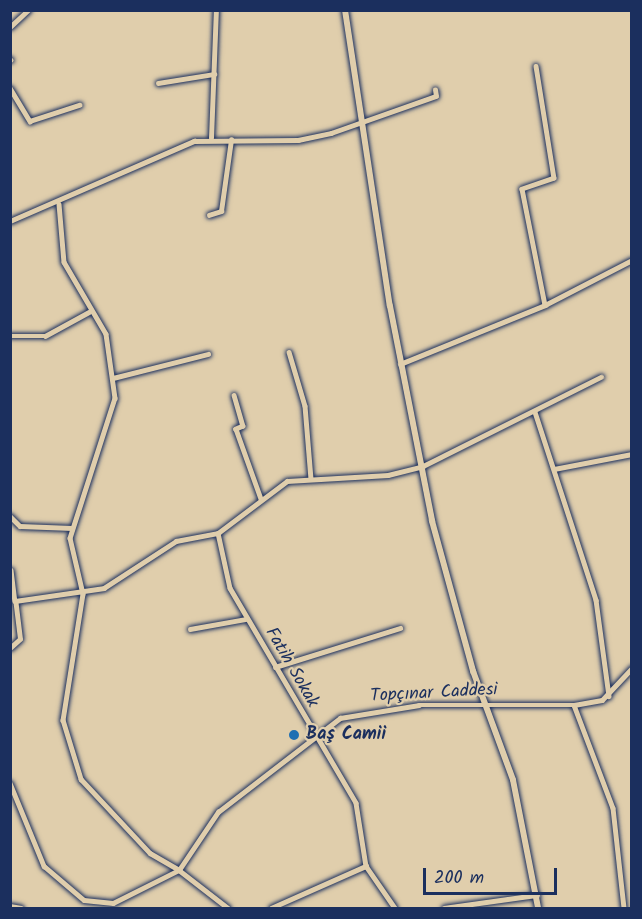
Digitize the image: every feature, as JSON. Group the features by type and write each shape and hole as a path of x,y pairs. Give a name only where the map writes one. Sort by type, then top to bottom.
{"street":[{"path":"211,138 216,10"},
{"path":"345,10 400,364 435,532 483,704 513,780 538,909"},
{"path":"10,27 25,11"},
{"path":"536,66 554,178 522,189 545,305"},
{"path":"158,83 214,74"},
{"path":"10,88 30,121 79,105"},
{"path":"10,221 59,204 168,149 211,138 298,140 362,126 436,96 435,90"},
{"path":"208,215 221,211 231,140"},
{"path":"59,204 64,261 89,312 106,334 113,378 114,413 70,538 83,594 63,701 81,779 150,853 180,870 228,909"},
{"path":"400,364 545,305 632,260"},
{"path":"10,336 45,336 89,312"},
{"path":"289,352 307,417 311,479"},
{"path":"113,378 208,354"},
{"path":"15,601 83,594 104,588 176,541 218,533 287,481 388,475 423,466 535,412 570,388 601,377"},
{"path":"234,395 243,426 236,429 261,499"},
{"path":"535,412 596,600 609,696"},
{"path":"554,469 632,454"},
{"path":"10,516 20,526 72,528"},
{"name":"Fatih Sokak","path":"218,533 230,588 246,619 356,803 366,866 395,909"},
{"path":"10,648 20,639 11,570"},
{"path":"190,629 246,619"},
{"path":"275,667 400,627"},
{"path":"609,696 632,668"},
{"name":"Topçınar Caddesi","path":"180,870 218,812 340,718 363,711 483,704 574,705 609,696"},
{"path":"574,705 613,808 624,909"},
{"path":"10,783 44,866 84,900 99,906 152,888 180,870"},
{"path":"271,909 366,866"},
{"path":"444,909 537,895"},
{"path":"10,906 21,909"}],"place":[{"name":"Baş Camii","path":"294,735"}]}
